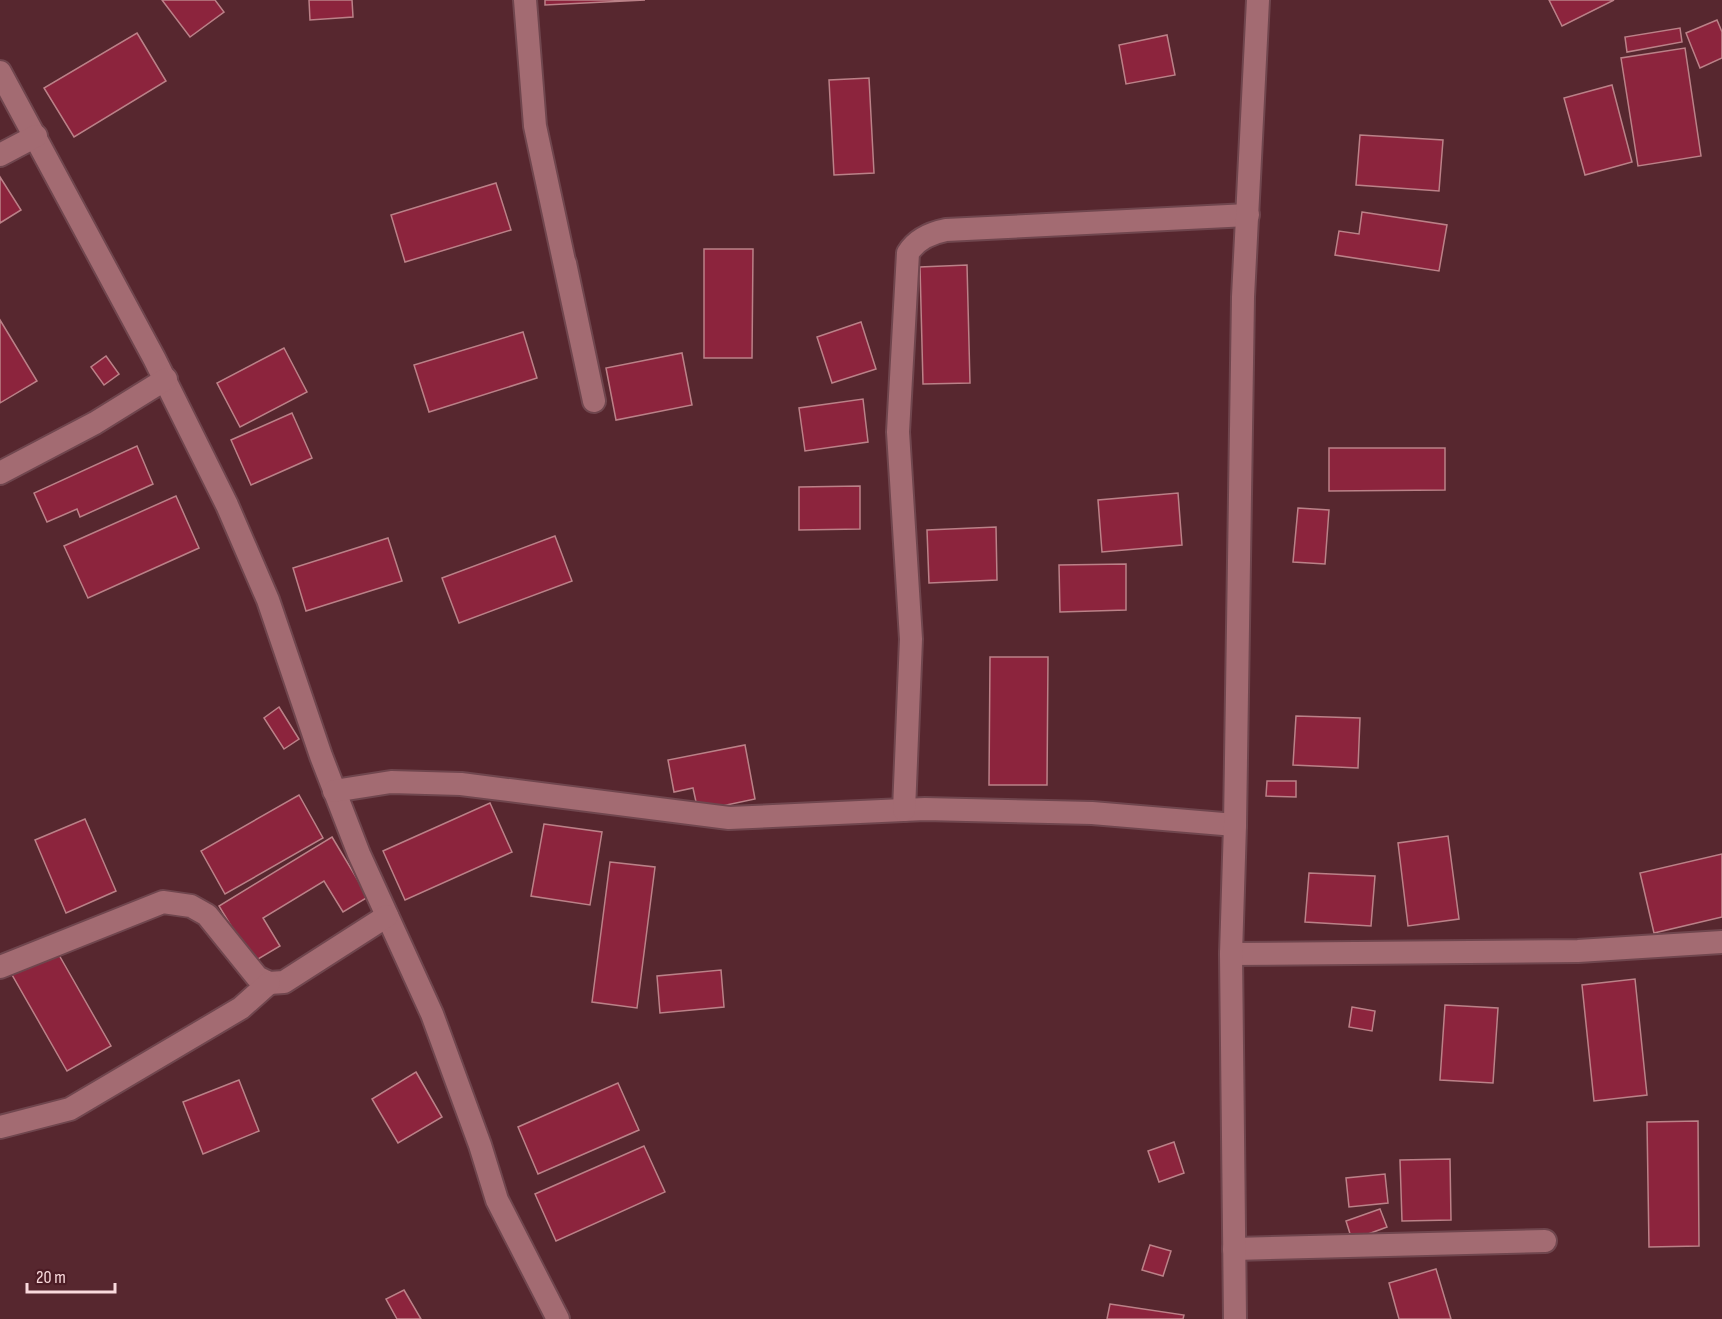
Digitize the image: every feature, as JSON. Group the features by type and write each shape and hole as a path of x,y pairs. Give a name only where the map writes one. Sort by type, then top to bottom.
{"street":[{"path":"525,0 536,126 594,401"},
{"path":"1234,1319 1231,954 1243,297 1258,0"},
{"path":"0,72 166,379 227,505 268,600 287,661 334,792 359,854 432,1014 480,1145 497,1200 558,1319"},
{"path":"0,155 36,136"},
{"path":"904,810 911,639 898,432 907,263 908,253 912,246 933,233 946,230 1248,215"},
{"path":"565,263 594,401"},
{"path":"584,332 594,401"},
{"path":"0,473 95,423 166,379"},
{"path":"334,792 391,782 461,784 729,818 925,809 1092,813 1235,825"},
{"path":"0,967 163,902 191,906 207,915 257,977 269,983 284,981 387,916"},
{"path":"1231,954 1578,951 1722,942"},
{"path":"0,1127 70,1109 241,1008 269,983"},
{"path":"1234,1249 1545,1241"}],"building":[{"path":"162,0 215,0 224,12 190,37"},
{"path":"309,0 352,0 353,17 310,20"},
{"path":"545,0 645,0 545,5"},
{"path":"1549,0 1614,0 1562,26"},
{"path":"1717,20 1722,32 1722,58 1700,68 1686,33"},
{"path":"1680,28 1682,42 1627,52 1625,37"},
{"path":"137,33 166,81 74,137 44,88"},
{"path":"1167,35 1175,75 1126,84 1119,45"},
{"path":"1685,48 1701,156 1638,166 1621,58"},
{"path":"869,78 874,173 834,175 829,80"},
{"path":"1612,85 1632,162 1585,175 1564,98"},
{"path":"1360,135 1443,140 1439,191 1356,185"},
{"path":"0,177 21,210 0,223"},
{"path":"496,183 511,230 405,262 391,215"},
{"path":"1362,212 1447,225 1439,271 1335,255 1339,231 1359,234"},
{"path":"704,249 753,249 752,358 704,358"},
{"path":"967,265 970,383 923,384 920,267"},
{"path":"0,320 37,381 0,403"},
{"path":"861,322 876,369 832,383 817,337"},
{"path":"523,332 537,378 429,412 414,365"},
{"path":"284,348 307,392 240,427 217,383"},
{"path":"682,353 692,405 616,420 606,368"},
{"path":"106,356 119,374 104,385 91,367"},
{"path":"863,399 868,442 805,451 799,408"},
{"path":"292,413 312,458 251,485 231,440"},
{"path":"137,446 153,484 80,517 77,509 47,522 34,493"},
{"path":"1329,448 1445,448 1445,490 1329,491"},
{"path":"860,486 860,529 799,530 799,487"},
{"path":"1178,493 1182,545 1102,552 1098,500"},
{"path":"176,496 199,548 88,598 64,546"},
{"path":"1298,508 1329,510 1325,564 1293,562"},
{"path":"996,527 997,580 929,583 927,530"},
{"path":"555,536 572,581 459,623 442,578"},
{"path":"388,538 402,581 306,611 293,568"},
{"path":"1126,564 1126,610 1060,612 1059,565"},
{"path":"990,657 1048,657 1047,785 989,785"},
{"path":"279,707 299,739 284,749 264,718"},
{"path":"1296,716 1360,718 1358,768 1293,765"},
{"path":"745,745 755,799 698,811 693,788 674,792 668,760"},
{"path":"1267,781 1296,781 1296,797 1266,796"},
{"path":"299,795 323,838 225,894 201,851"},
{"path":"490,803 512,852 405,900 383,851"},
{"path":"85,819 116,891 66,913 35,840"},
{"path":"544,824 602,832 590,905 531,896"},
{"path":"1448,836 1459,919 1408,926 1398,843"},
{"path":"332,837 368,897 343,912 324,881 263,918 280,946 253,962 219,906"},
{"path":"1722,854 1722,917 1654,933 1640,873"},
{"path":"610,862 655,867 637,1008 592,1002"},
{"path":"1309,873 1375,876 1371,926 1305,922"},
{"path":"55,948 111,1046 67,1071 11,973"},
{"path":"721,970 724,1007 660,1013 657,976"},
{"path":"1635,979 1647,1095 1594,1101 1582,985"},
{"path":"1445,1005 1498,1008 1493,1083 1440,1080"},
{"path":"1352,1007 1375,1011 1372,1031 1349,1027"},
{"path":"416,1072 442,1117 398,1143 372,1099"},
{"path":"239,1080 259,1131 203,1154 183,1102"},
{"path":"618,1083 639,1130 538,1174 518,1127"},
{"path":"1698,1121 1699,1246 1649,1247 1647,1122"},
{"path":"1174,1142 1184,1173 1159,1182 1148,1151"},
{"path":"644,1146 665,1192 556,1241 535,1194"},
{"path":"1450,1159 1451,1220 1402,1221 1400,1160"},
{"path":"1385,1174 1388,1203 1349,1207 1346,1178"},
{"path":"1380,1209 1387,1227 1352,1240 1346,1221"},
{"path":"1150,1245 1171,1251 1163,1276 1142,1270"},
{"path":"1436,1269 1451,1319 1399,1319 1389,1283"},
{"path":"404,1290 421,1319 397,1319 386,1299"},
{"path":"1110,1304 1184,1315 1183,1319 1107,1319"}]}
